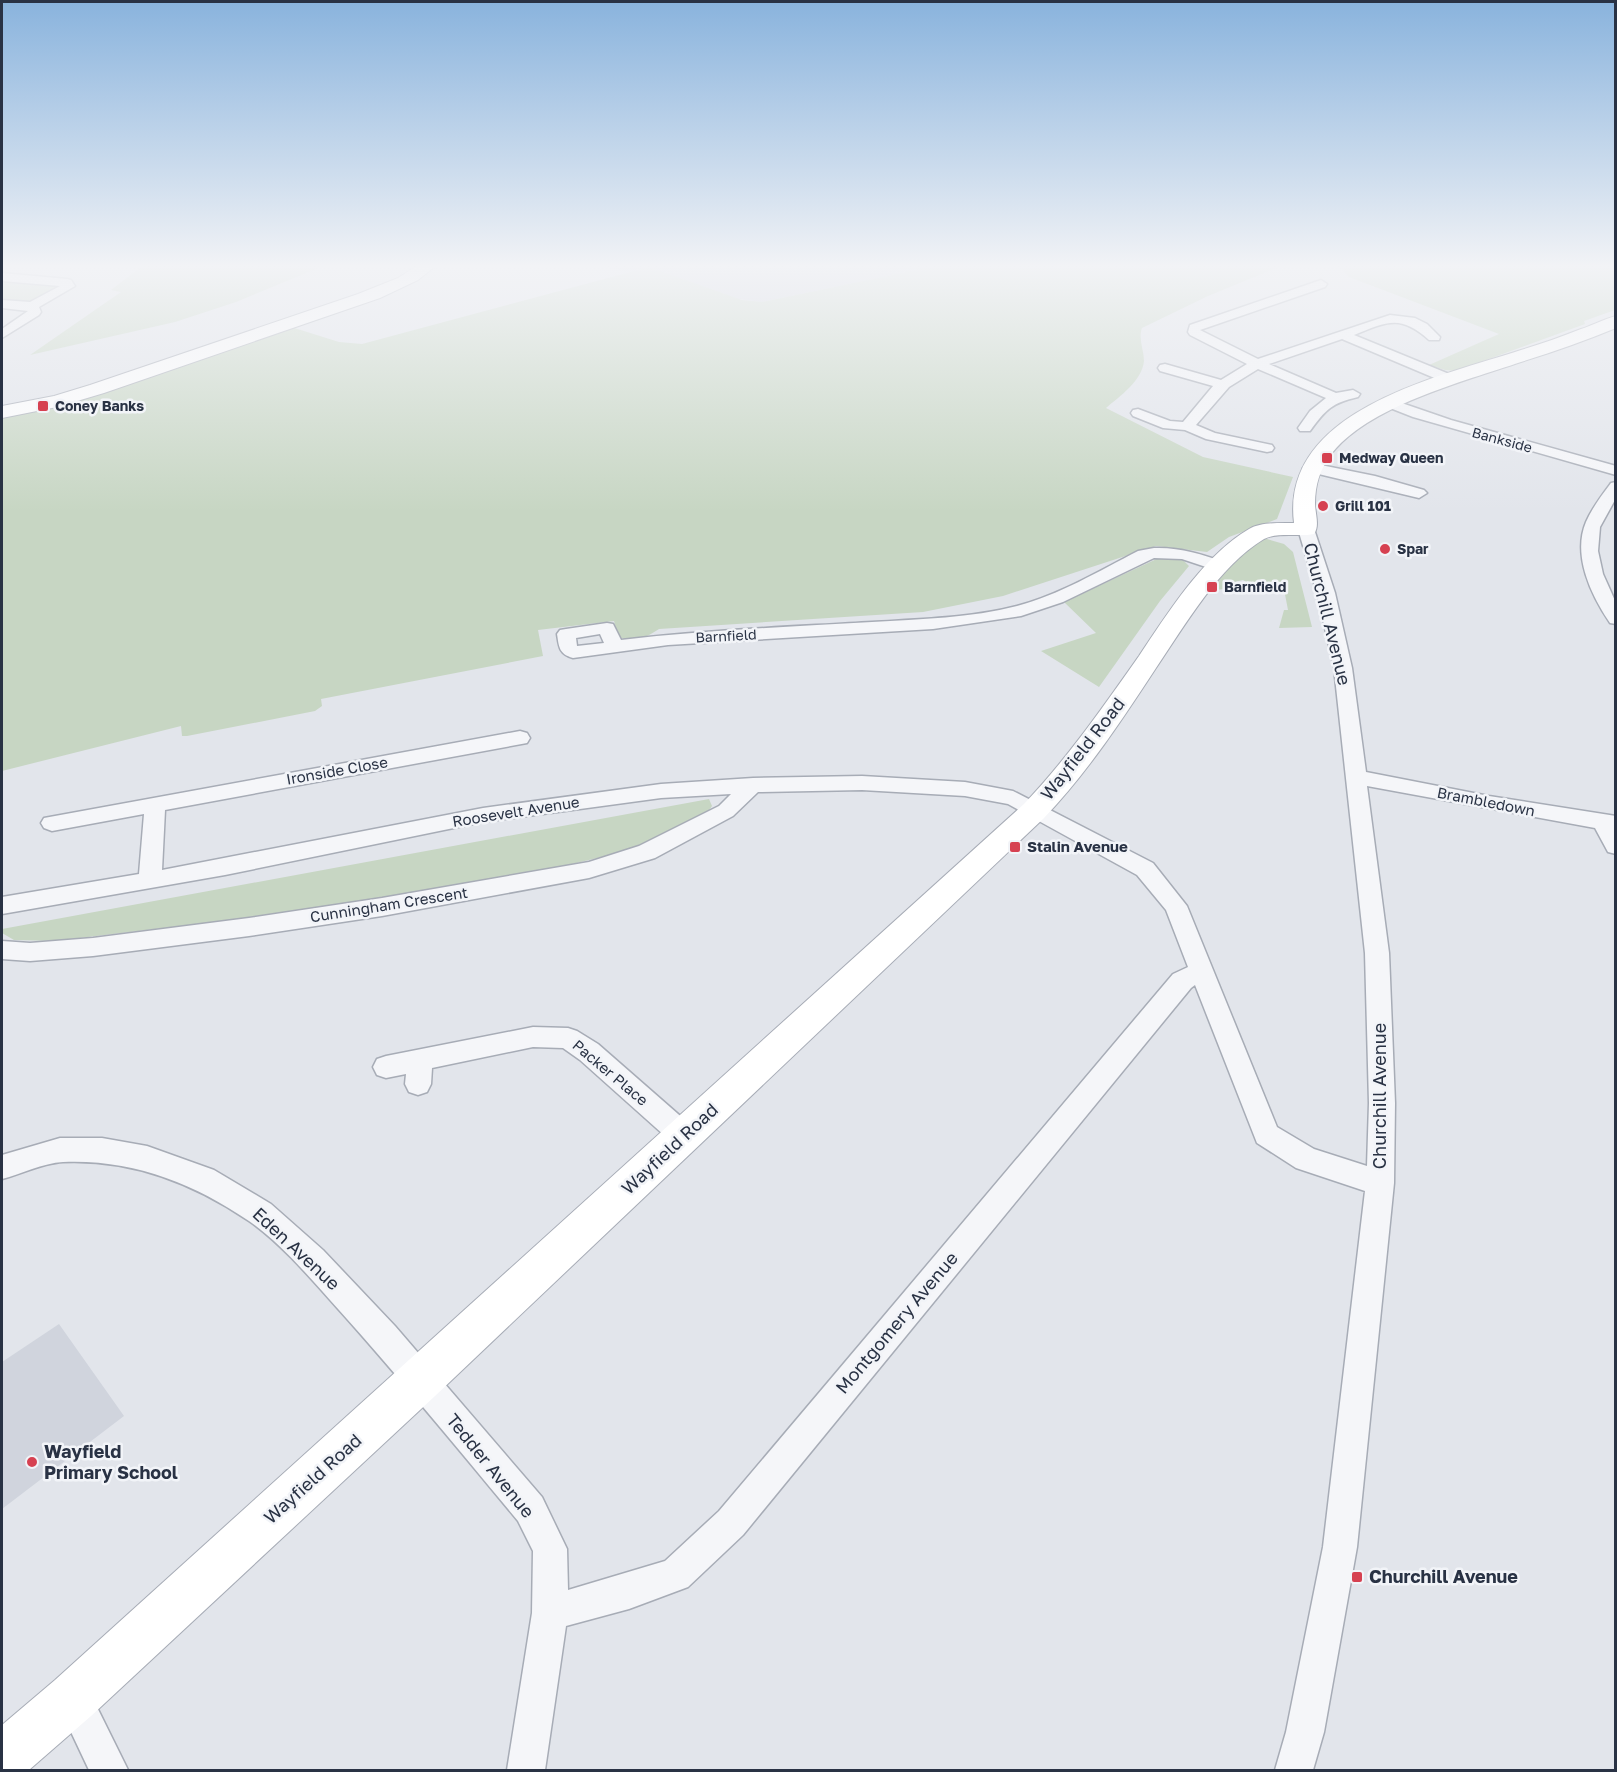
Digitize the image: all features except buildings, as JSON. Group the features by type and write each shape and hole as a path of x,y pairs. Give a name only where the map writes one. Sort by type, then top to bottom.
{"street":[{"path":"2,412 80,394 221,347"},
{"path":"1222,347 1335,397"},
{"path":"1187,426 1223,384 1258,364 1309,347"},
{"path":"1371,347 1449,380"},
{"path":"1306,529 1302,504 1311,468 1338,434 1355,422 1390,404 1449,380 1551,347"},
{"path":"1165,368 1223,384"},
{"path":"1305,428 1315,414 1335,397 1353,394"},
{"name":"Bankside","path":"1390,404 1422,417 1468,431 1616,471"},
{"path":"1138,413 1168,425 1187,426 1211,436 1267,448"},
{"path":"1311,468 1419,493"},
{"path":"1616,486 1592,526 1589,555 1602,597 1616,619"},
{"name":"Wayfield Road","path":"2,1759 73,1698 420,1381 1034,811 1058,786 1106,723 1186,605 1218,566 1258,533 1272,530 1306,529"},
{"name":"Churchill Avenue","path":"1294,1770 1305,1732 1340,1547 1380,1184 1382,1102 1377,953 1343,668 1326,593 1306,529"},
{"name":"Barnfield","path":"614,646 697,638 933,624 1021,611 1057,598 1144,555 1157,552 1184,554 1218,566"},
{"name":"Ironside Close","path":"52,822 520,738"},
{"name":"Brambledown","path":"1357,777 1610,824"},
{"name":"Roosevelt Avenue","path":"2,906 237,864 483,815 661,791 753,785 862,783 965,789 1013,798 1034,811"},
{"name":"Cunningham Crescent","path":"2,950 30,952 93,947 249,927 382,907 589,870 646,852 696,827 726,811 753,785"},
{"path":"150,878 155,804"},
{"path":"1034,811 1145,869 1176,906 1267,1135 1306,1159 1380,1184"},
{"path":"1610,824 1616,846"},
{"name":"Montgomery Avenue","path":"550,1613 676,1575 731,1523 1182,981 1202,971"},
{"name":"Packer Place","path":"386,1067 419,1073 533,1037 568,1038 589,1053 684,1136"},
{"name":"Eden Avenue","path":"2,1167 60,1150 102,1150 147,1158 204,1179 261,1213 313,1260 420,1381"},
{"name":"Tedder Avenue","path":"420,1381 530,1509 550,1549 550,1613 526,1770"},
{"path":"73,1698 109,1770"}],"shaded area":[{"name":"Wayfield Primary School","path":"59,1324 124,1416 2,1509 2,1362"}],"green space":[{"path":"42,347 66,347 30,355"},
{"path":"224,347 1142,347 1144,361 1139,375 1129,388 1106,408 1203,457 1293,477 1277,519 1229,537 1207,552 1156,546 1003,596 923,612 659,629 634,640 618,636 614,621 538,630 543,656 321,699 322,706 315,711 187,736 182,736 181,726 2,771 2,414 29,410"},
{"path":"1470,347 1523,347 1456,371 1429,365"},
{"path":"1267,539 1284,544 1293,552 1312,627 1279,628 1284,610 1288,610 1283,584 1253,586 1243,580 1227,584 1225,589 1216,590 1207,586 1255,540"},
{"path":"1163,556 1182,559 1189,566 1160,601 1099,687 1041,651 1096,633 1064,602"},
{"path":"709,799 712,806 707,813 652,841 614,854 551,869 451,888 214,922 54,941 14,940 2,933 2,929"}],"place":[{"name":"Coney Banks","path":"43,406"},
{"name":"Medway Queen","path":"1327,458"},
{"name":"Grill 101","path":"1323,506"},
{"name":"Spar","path":"1385,549"},
{"name":"Barnfield","path":"1212,587"},
{"name":"Stalin Avenue","path":"1015,847"},
{"name":"Wayfield Primary School","path":"32,1462"},
{"name":"Churchill Avenue","path":"1357,1577"}]}
